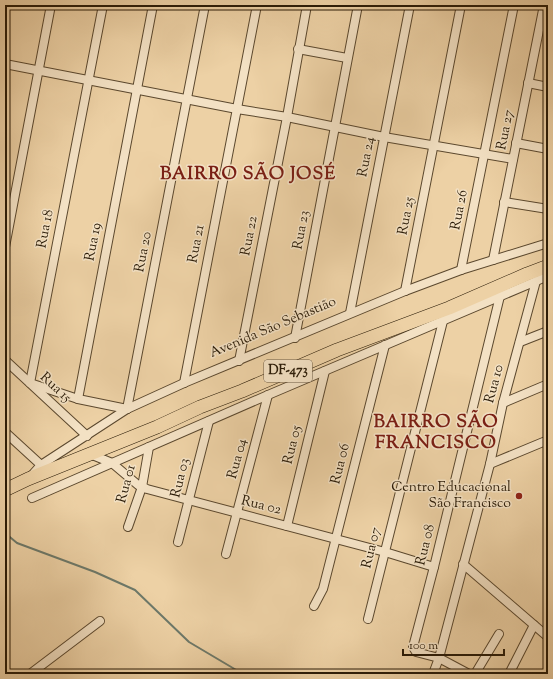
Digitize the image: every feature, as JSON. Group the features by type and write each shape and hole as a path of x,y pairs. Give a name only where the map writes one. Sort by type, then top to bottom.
{"main road":[{"name":"Avenida São Sebastião","path":"5,490 28,479 158,427 200,407 242,391 337,350 449,308 548,266"}],"street":[{"path":"5,247 51,5"},
{"name":"Rua 18","path":"30,383 103,5"},
{"name":"Rua 19","path":"78,399 153,5"},
{"name":"Rua 20","path":"127,409 205,5"},
{"name":"Rua 21","path":"184,383 257,5"},
{"name":"Rua 22","path":"239,361 287,117 298,48 307,5"},
{"name":"Rua 23","path":"295,338 358,5"},
{"name":"Rua 24","path":"350,313 410,5"},
{"name":"Rua 25","path":"406,291 461,5"},
{"name":"Rua 26","path":"461,270 514,5"},
{"name":"Rua 27","path":"493,260 544,5"},
{"path":"298,48 347,58"},
{"path":"5,64 237,109 287,117 384,137 513,159"},
{"path":"528,83 548,87"},
{"path":"516,143 548,149"},
{"path":"504,202 548,209"},
{"name":"Avenida São Sebastião","path":"28,479 41,465 127,409 184,383 406,291 461,270 548,242"},
{"path":"32,498 209,420 548,276"},
{"name":"Rua 10","path":"433,674 439,658 490,464 503,403 536,281"},
{"name":"Rua 08","path":"439,658 414,651 413,647 500,296"},
{"name":"Rua 07","path":"368,618 443,320"},
{"path":"520,342 548,331"},
{"name":"Rua 06","path":"314,606 323,589 385,345"},
{"name":"Rua 15","path":"5,360 87,436"},
{"name":"Rua 05","path":"287,526 325,371"},
{"path":"30,383 78,399 127,409"},
{"path":"503,403 548,384"},
{"name":"Rua 04","path":"226,554 268,395"},
{"name":"Rua 03","path":"178,542 209,420"},
{"path":"5,432 41,465"},
{"path":"490,464 548,440"},
{"name":"Rua 01","path":"128,527 142,487 149,447"},
{"name":"Rua 02","path":"90,454 112,463 142,487 188,501 335,538 434,567"},
{"path":"463,564 548,637"},
{"path":"30,674 100,621"},
{"path":"509,674 534,625"},
{"path":"476,674 499,634"},
{"path":"439,658 469,674"}],"waterway":[{"path":"5,533 17,543 95,572 135,590 189,642 243,674"},
{"path":"264,674 279,674"}],"place":[{"name":"Centro Educacional São Francisco","path":"519,496"}],"district":[{"name":"BAIRRO SÃO JOSÉ","path":"248,175"},
{"name":"BAIRRO SÃO FRANCISCO","path":"436,433"}]}
